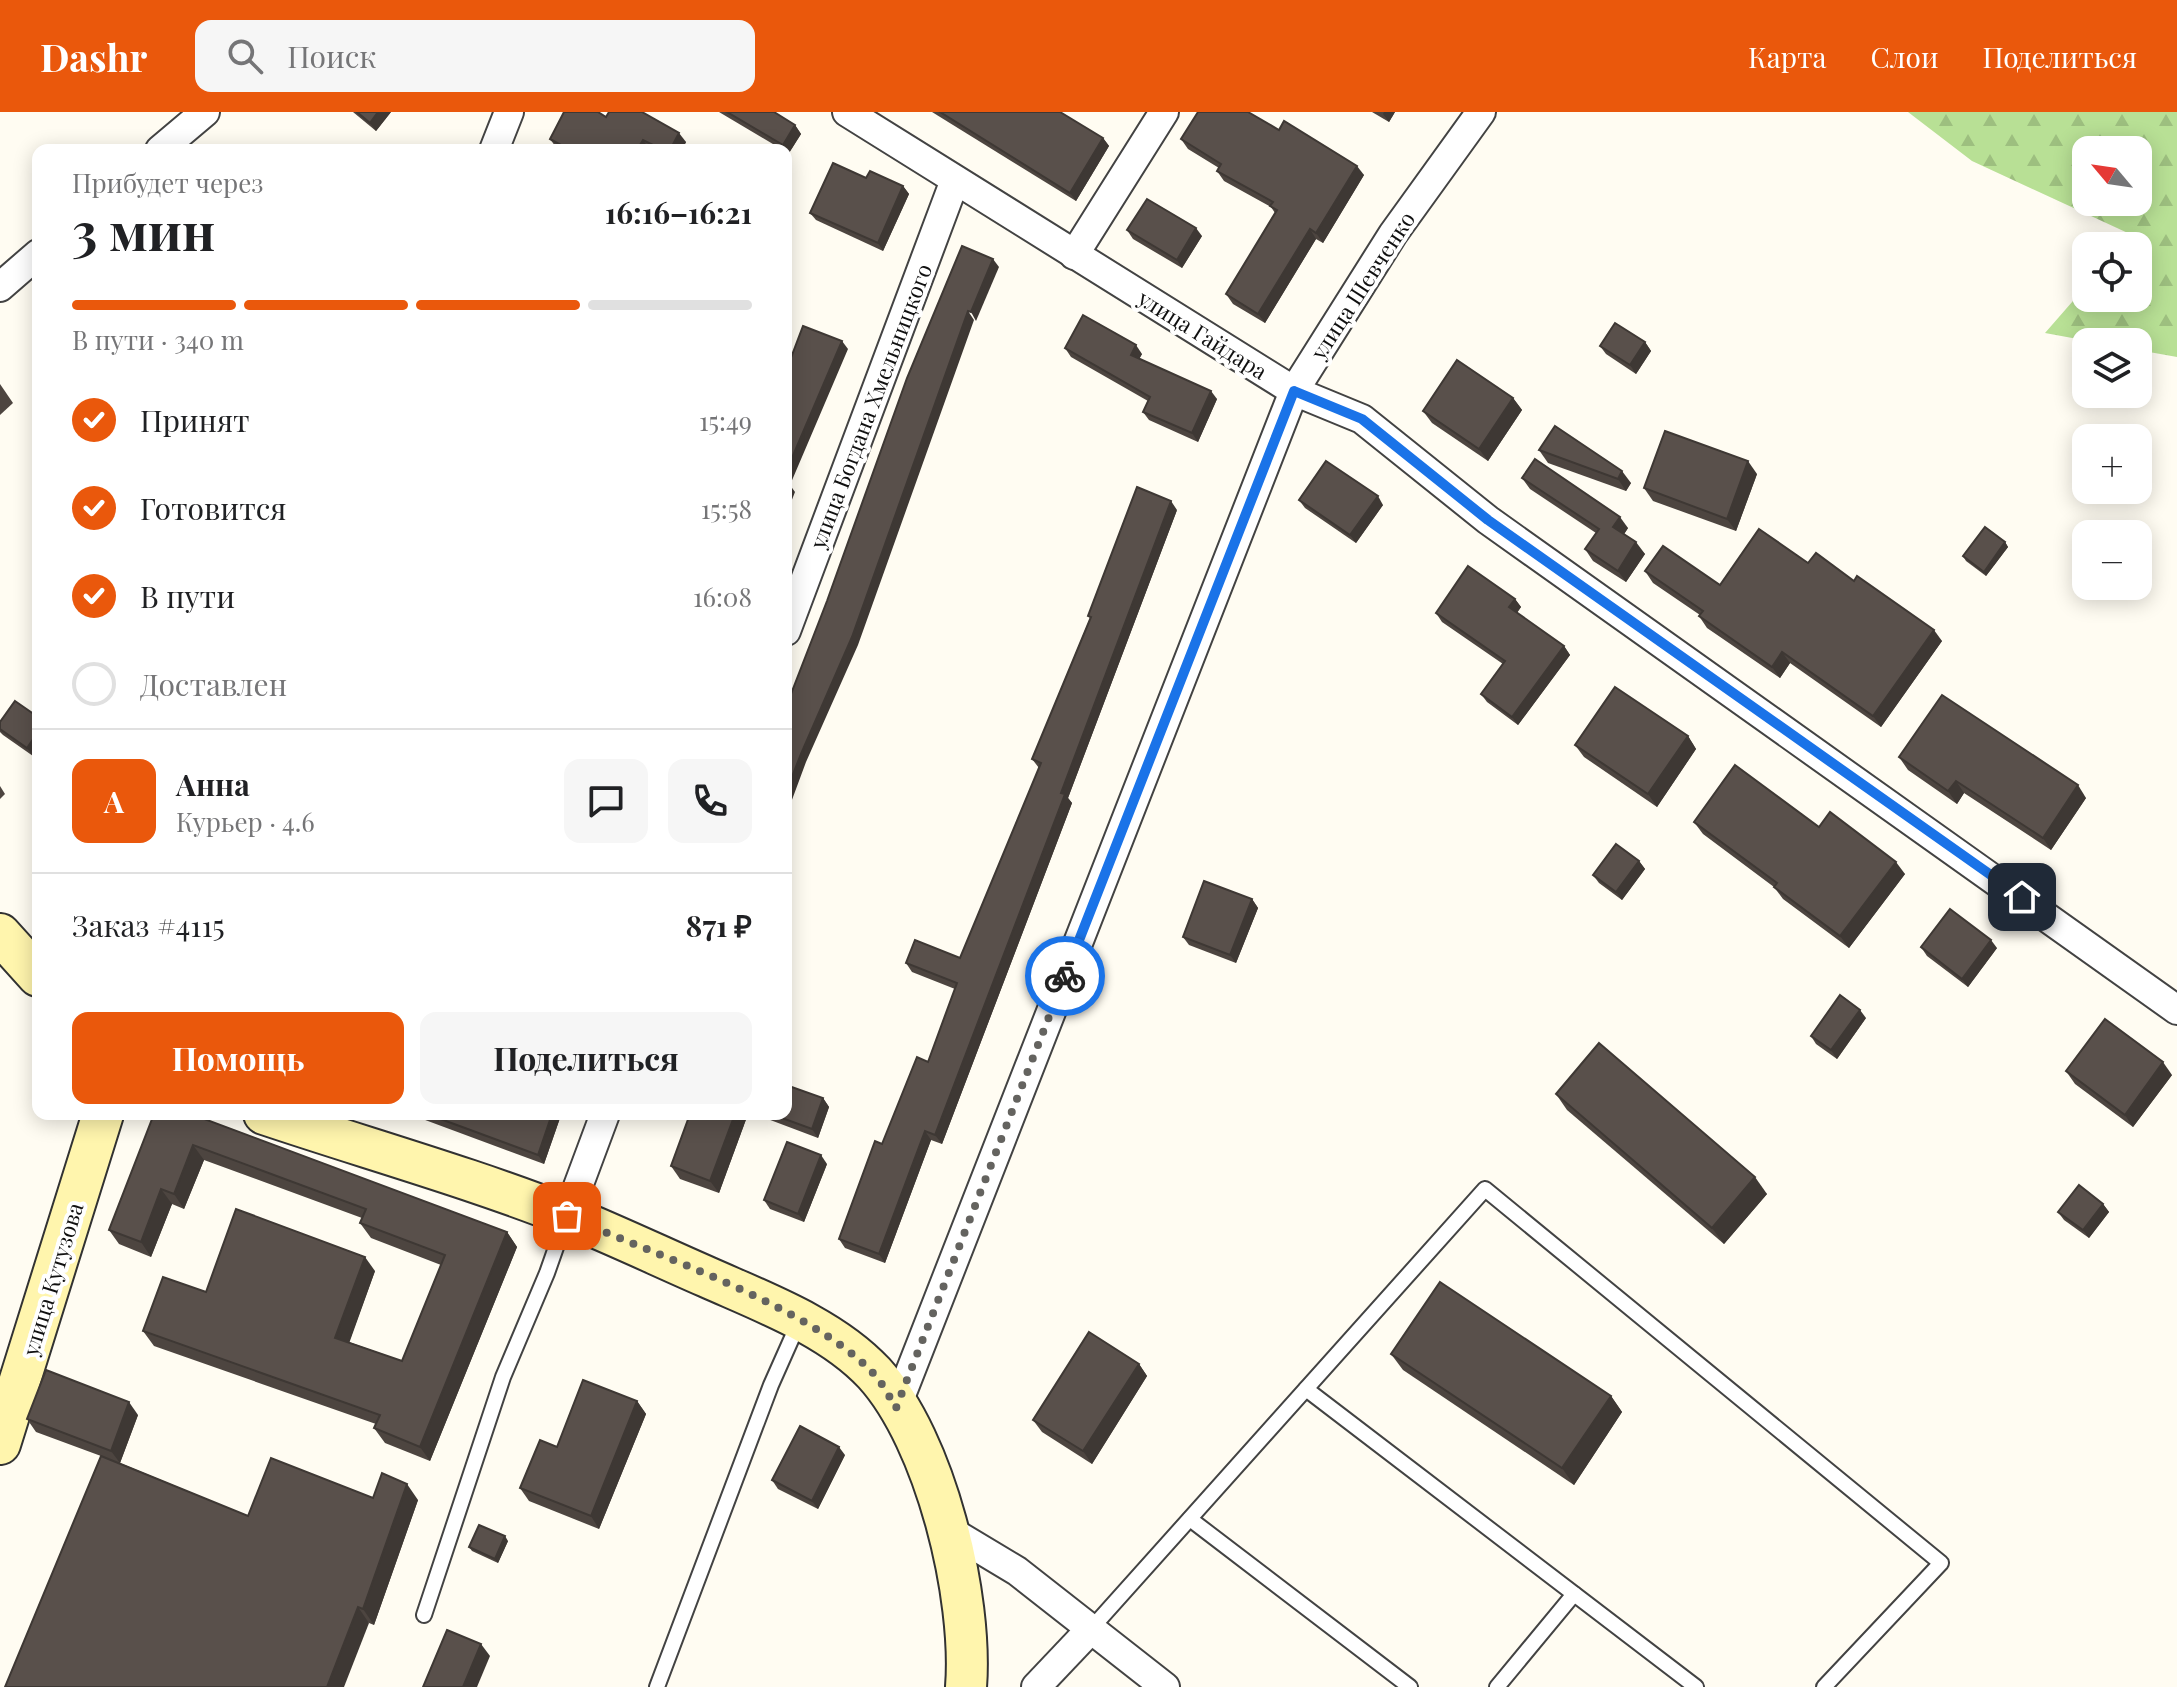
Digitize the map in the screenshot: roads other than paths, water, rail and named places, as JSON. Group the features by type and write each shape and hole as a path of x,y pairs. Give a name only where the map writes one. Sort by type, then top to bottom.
{"main road":[{"path":"0,934 32,969"},
{"name":"улица Кутузова","path":"2,1434 101,1120"},
{"path":"282,1120 567,1216 773,1306 844,1347 874,1374 921,1453 947,1529 961,1588 968,1663 966,1687"}],"street":[{"path":"167,144 205,112"},
{"path":"496,144 509,112"},
{"name":"улица Гайдара","path":"847,112 1294,391 1362,419 1488,520 2177,1010"},
{"path":"1074,255 1164,112"},
{"name":"улица Шевченко","path":"896,1408 1294,391 1393,234 1481,112"},
{"name":"улица Богдана Хмельницкого","path":"792,615 955,180"},
{"path":"0,287 32,259"},
{"path":"567,1216 603,1120"},
{"path":"947,1529 1017,1571 1165,1687"},
{"path":"1036,1687 1090,1630"}],"lane":[{"path":"1090,1630 1485,1189 1941,1563 1824,1687"},
{"path":"424,1615 503,1377 547,1273 567,1216"},
{"path":"657,1687 771,1385 799,1321"},
{"path":"1306,1389 1696,1687"},
{"path":"1190,1519 1410,1687"},
{"path":"1497,1687 1574,1594"}]}
